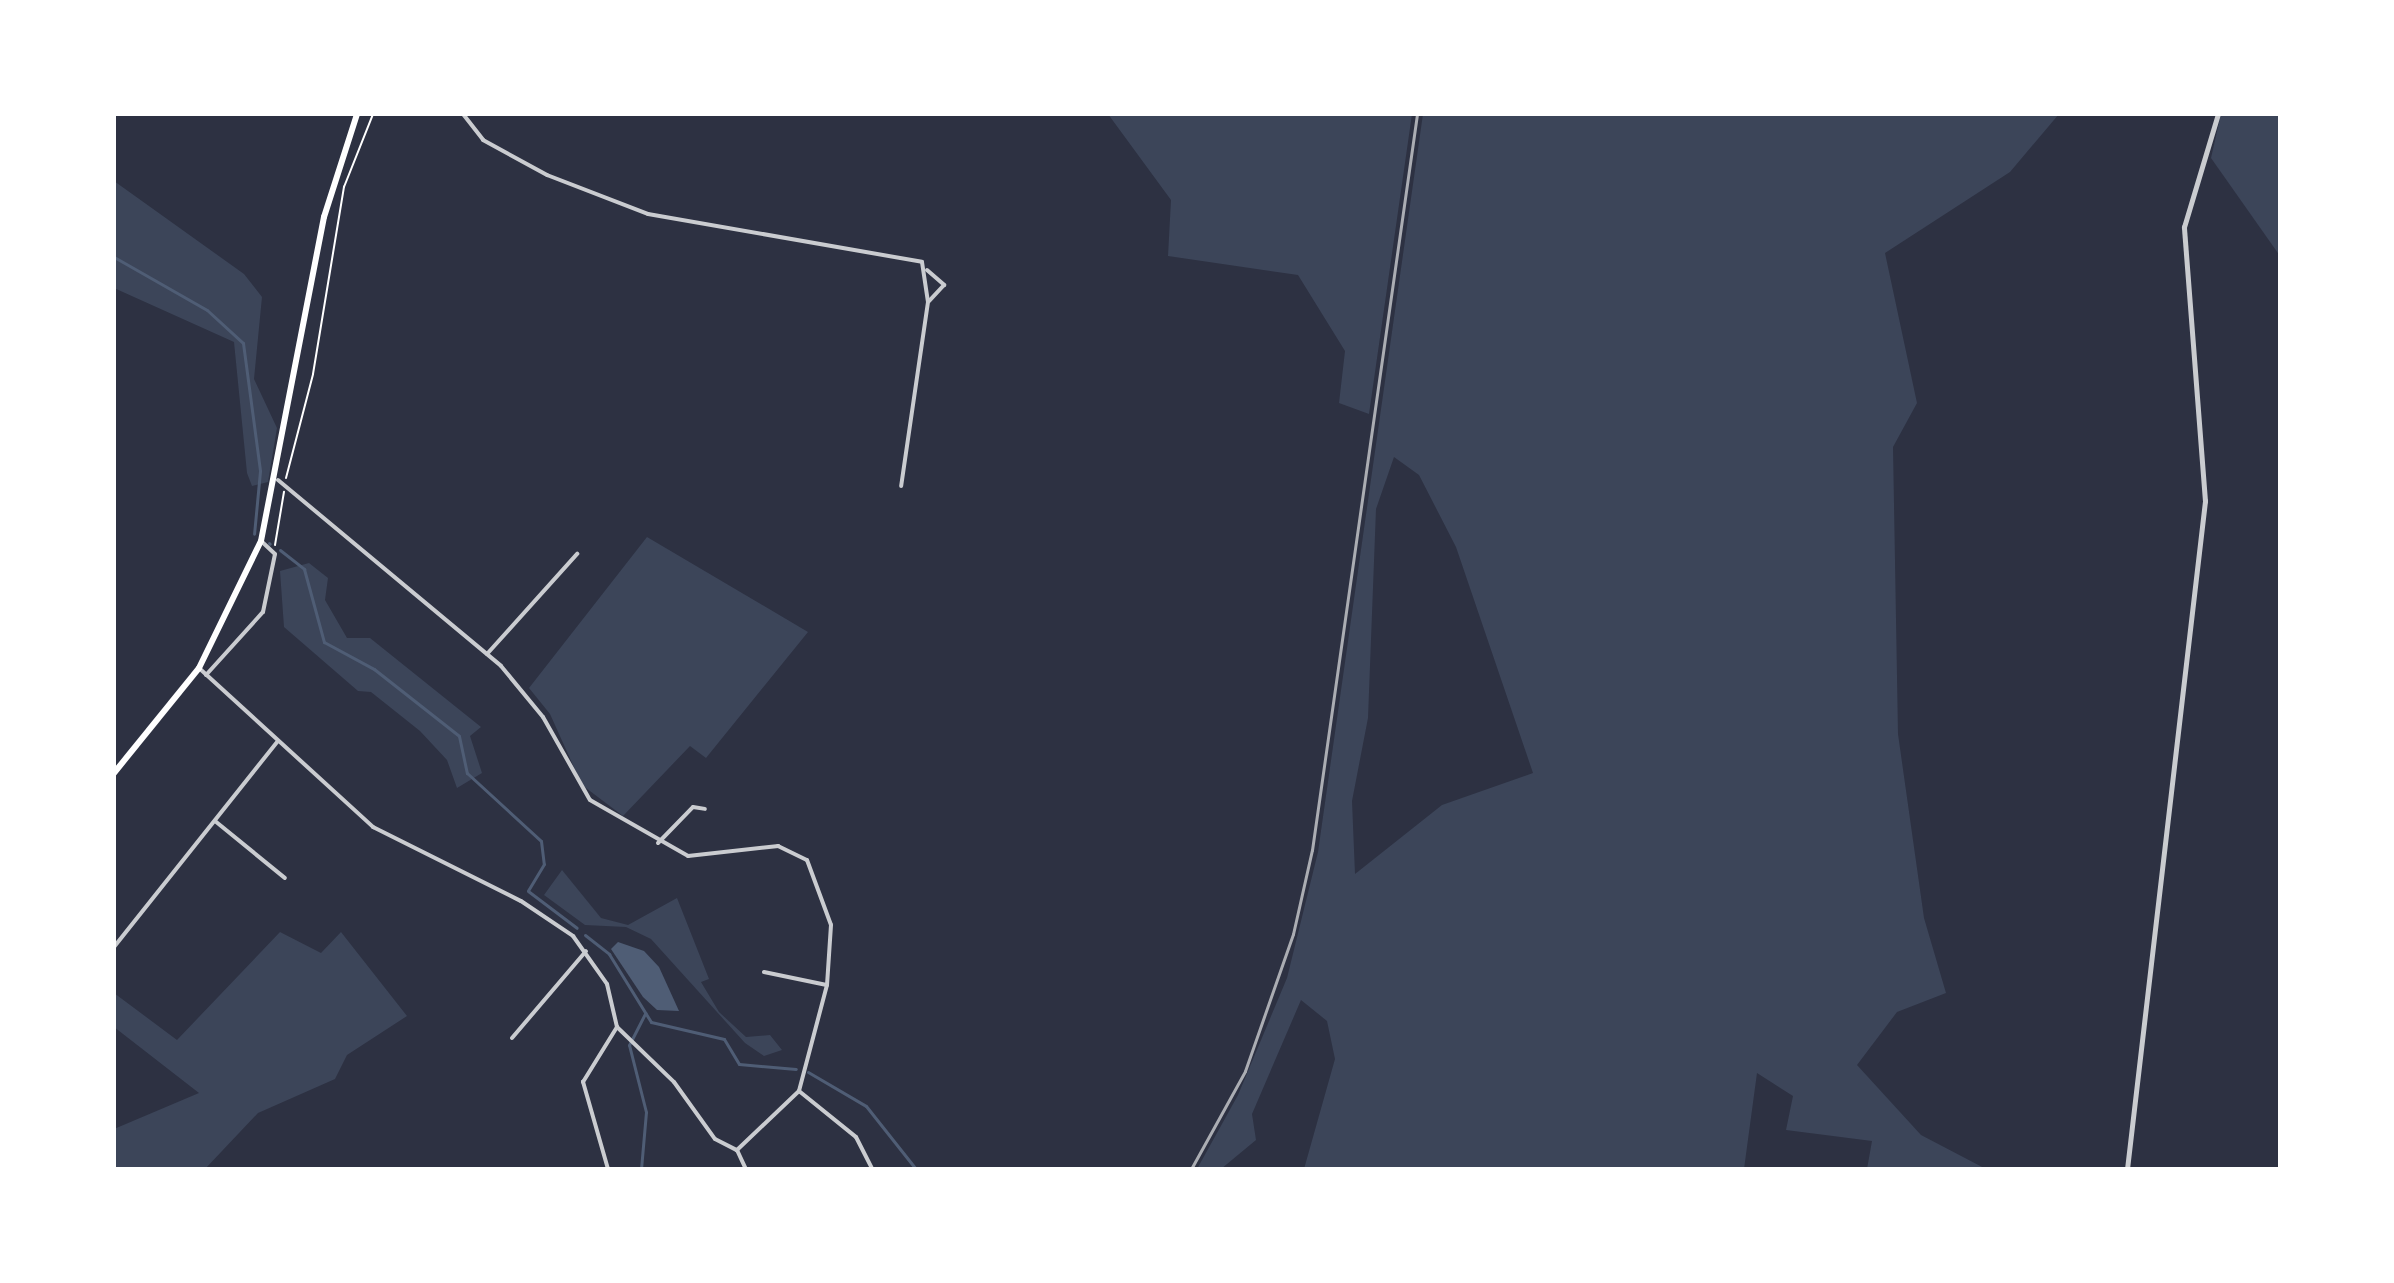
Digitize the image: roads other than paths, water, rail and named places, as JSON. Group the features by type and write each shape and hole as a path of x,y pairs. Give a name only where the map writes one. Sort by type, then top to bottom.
{"main road":[{"path":"114,773 199,668 261,541 281,482 324,217 357,114"}],"street":[{"path":"463,114 483,140 547,175 648,214 892,253 927,270 944,285 928,302"},
{"path":"2127,1169 2205,501 2184,227 2218,114"},
{"path":"901,486 928,302 927,270"},
{"path":"281,482 331,531 487,654 543,717 577,786 658,843 706,858 778,846 807,860 831,925 827,985 799,1091 737,1150"},
{"path":"206,675 263,612 275,554 261,541"},
{"path":"487,654 577,554"},
{"path":"199,668 373,827 521,901 586,951 607,984 617,1027 674,1082 715,1139 737,1150 746,1169"},
{"path":"114,947 277,742"},
{"path":"658,843 693,807 705,809"},
{"path":"215,821 285,878"},
{"path":"512,1038 586,951"},
{"path":"764,972 827,985"},
{"path":"608,1169 583,1082 617,1027"},
{"path":"799,1091 856,1137 872,1169"}],"waterway":[{"path":"114,257 207,310 243,343 260,471 254,534"},
{"path":"280,550 304,569 324,642 374,669 459,736 467,773 541,841 544,864 528,891 577,928"},
{"path":"585,935 609,954 651,1022 724,1039 739,1064 796,1069"},
{"path":"641,1169 646,1112 629,1045 645,1013"},
{"path":"808,1072 866,1106 916,1169"}],"railway":[{"path":"1191,1169 1245,1071 1293,934 1312,850 1417,114"}]}
